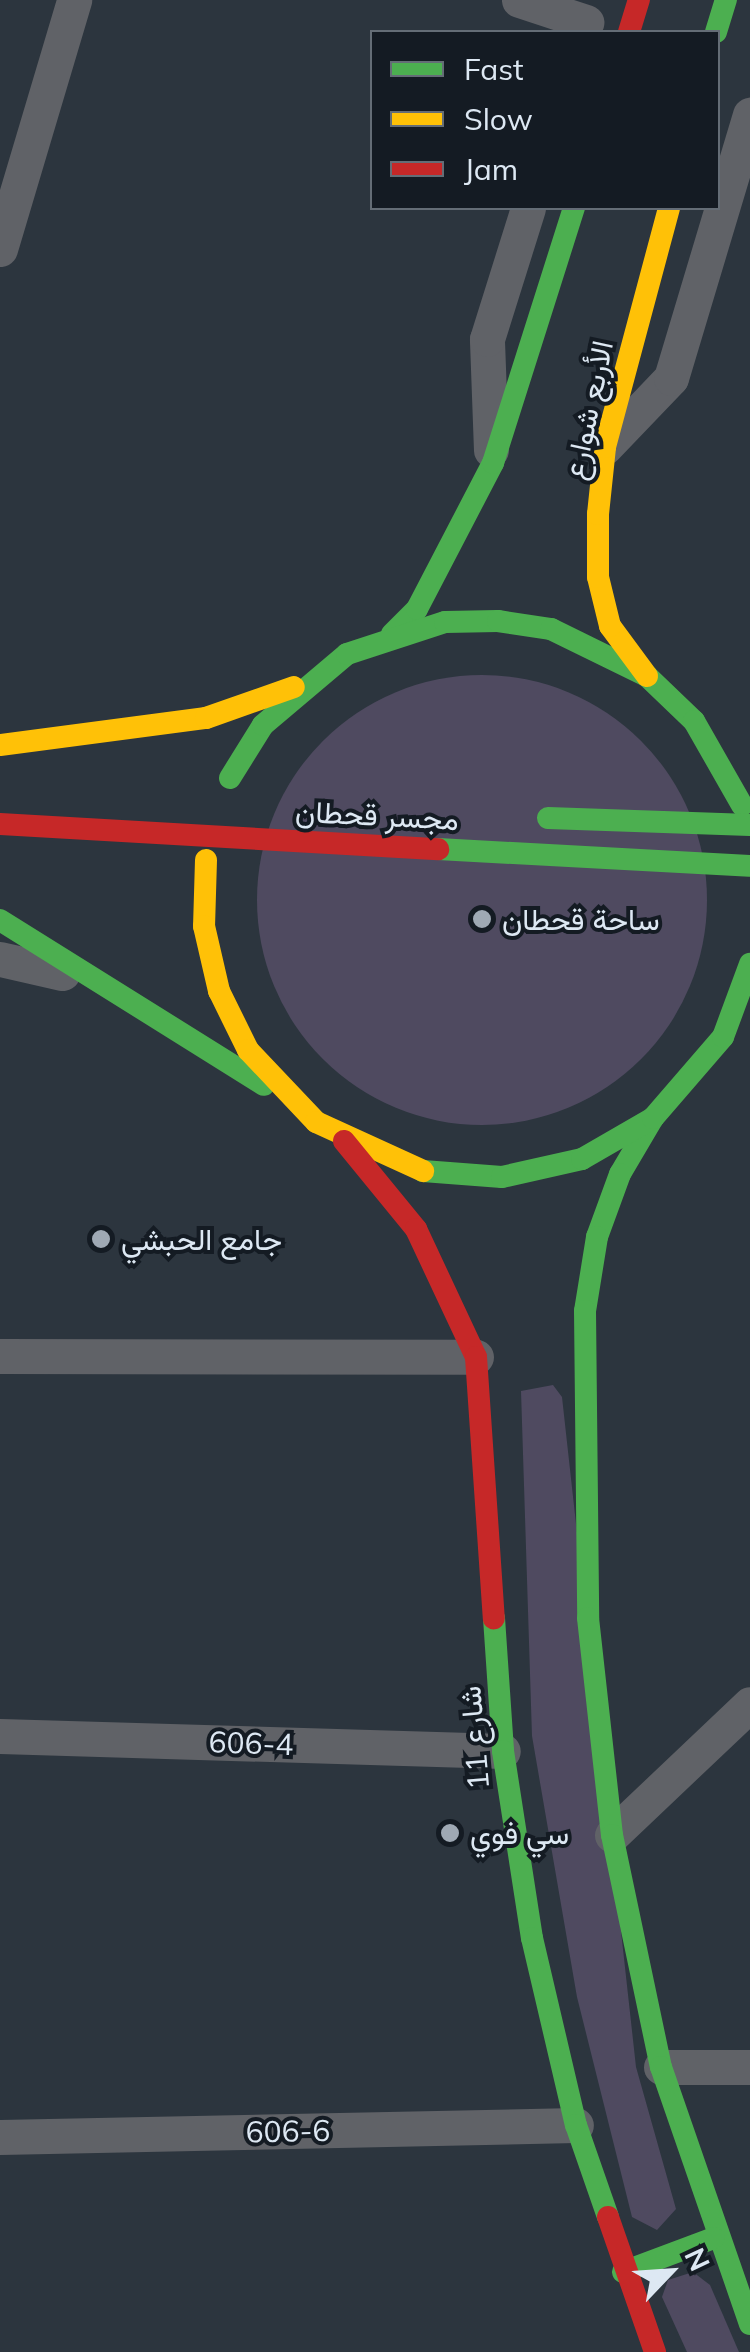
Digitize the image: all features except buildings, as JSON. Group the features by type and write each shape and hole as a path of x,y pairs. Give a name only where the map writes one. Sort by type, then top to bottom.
{"main road":[{"path":"630,30 639,0"},
{"path":"717,30 726,0"},
{"path":"0,745 206,718 306,682 392,634 417,610 492,464 573,210"},
{"name":"الأربع شوارع","path":"647,676 610,626 598,577 605,446 668,210"},
{"path":"392,634 445,622 534,626 601,648 647,676 713,747 746,815 525,817"},
{"path":"230,778 262,726 306,682"},
{"path":"713,747 750,759"},
{"name":"مجسر قحطان","path":"214,799 253,802"},
{"name":"مجسر قحطان","path":"0,824 750,866"},
{"path":"206,860 204,926 219,991 248,1050 290,1102"},
{"path":"0,920 126,995 344,1141 420,1170 502,1177 582,1159 654,1118"},
{"path":"750,964 744,999 703,1067 654,1118 620,1174 597,1237 585,1312 588,1618 612,1835 661,2067 714,2238 750,2324"},
{"name":"شارع 11","path":"344,1141 416,1228 476,1358 503,1750 532,1938 576,2125 654,2352"},
{"path":"624,2272 714,2238"}],"street":[{"path":"0,250 74,0"},
{"path":"519,0 588,18"},
{"path":"605,446 671,378 750,115"},
{"path":"492,464 487,340 527,210"},
{"path":"0,960 126,995"},
{"path":"0,1356 476,1358"},
{"path":"612,1835 750,1704"},
{"name":"606-4","path":"0,1736 503,1750"},
{"path":"661,2067 750,2068"},
{"name":"606-6","path":"0,2136 576,2125"}],"shaded area":[{"path":"482,675 526,679 568,692 607,713 641,741 669,775 690,814 703,856 707,900 703,944 690,986 669,1025 641,1059 607,1087 568,1108 526,1121 482,1125 438,1121 396,1108 357,1087 323,1059 295,1025 274,986 261,944 257,900 261,856 274,814 295,775 323,741 357,713 396,692 438,679"},
{"path":"553,1385 562,1397 636,2067 676,2209 657,2230 632,2217 577,1997 532,1736 521,1391"},
{"path":"693,2272 710,2285 739,2352 687,2352 662,2297 668,2280"}],"traffic: fast":[{"path":"717,30 726,0"},
{"path":"392,634 417,609 493,463 573,210"},
{"path":"230,778 263,725 347,654 445,622 498,621 551,629 647,676 694,721 742,805"},
{"path":"548,818 750,825"},
{"path":"438,849 750,866"},
{"path":"0,920 264,1085"},
{"path":"423,1171 502,1177 582,1159 653,1118 723,1037 750,964"},
{"path":"653,1118 620,1174 597,1237 585,1311 588,1618 612,1835 661,2067 750,2324"},
{"path":"494,1618 503,1751 532,1938 576,2125 608,2217"},
{"path":"623,2272 714,2238"}],"traffic: slow":[{"path":"647,676 610,626 598,577 598,514 605,447 668,210"},
{"path":"0,745 206,718 294,687"},
{"path":"206,860 204,926 219,991 248,1050 316,1122 423,1171"}],"traffic: jam":[{"path":"630,30 639,0"},
{"path":"0,824 438,849"},
{"path":"344,1141 416,1229 476,1357 494,1618"},
{"path":"608,2217 655,2352"}],"place":[{"name":"ساحة قحطان","path":"482,919"},
{"name":"جامع الحبشي","path":"101,1239"},
{"name":"سي فوي","path":"450,1833"}]}
